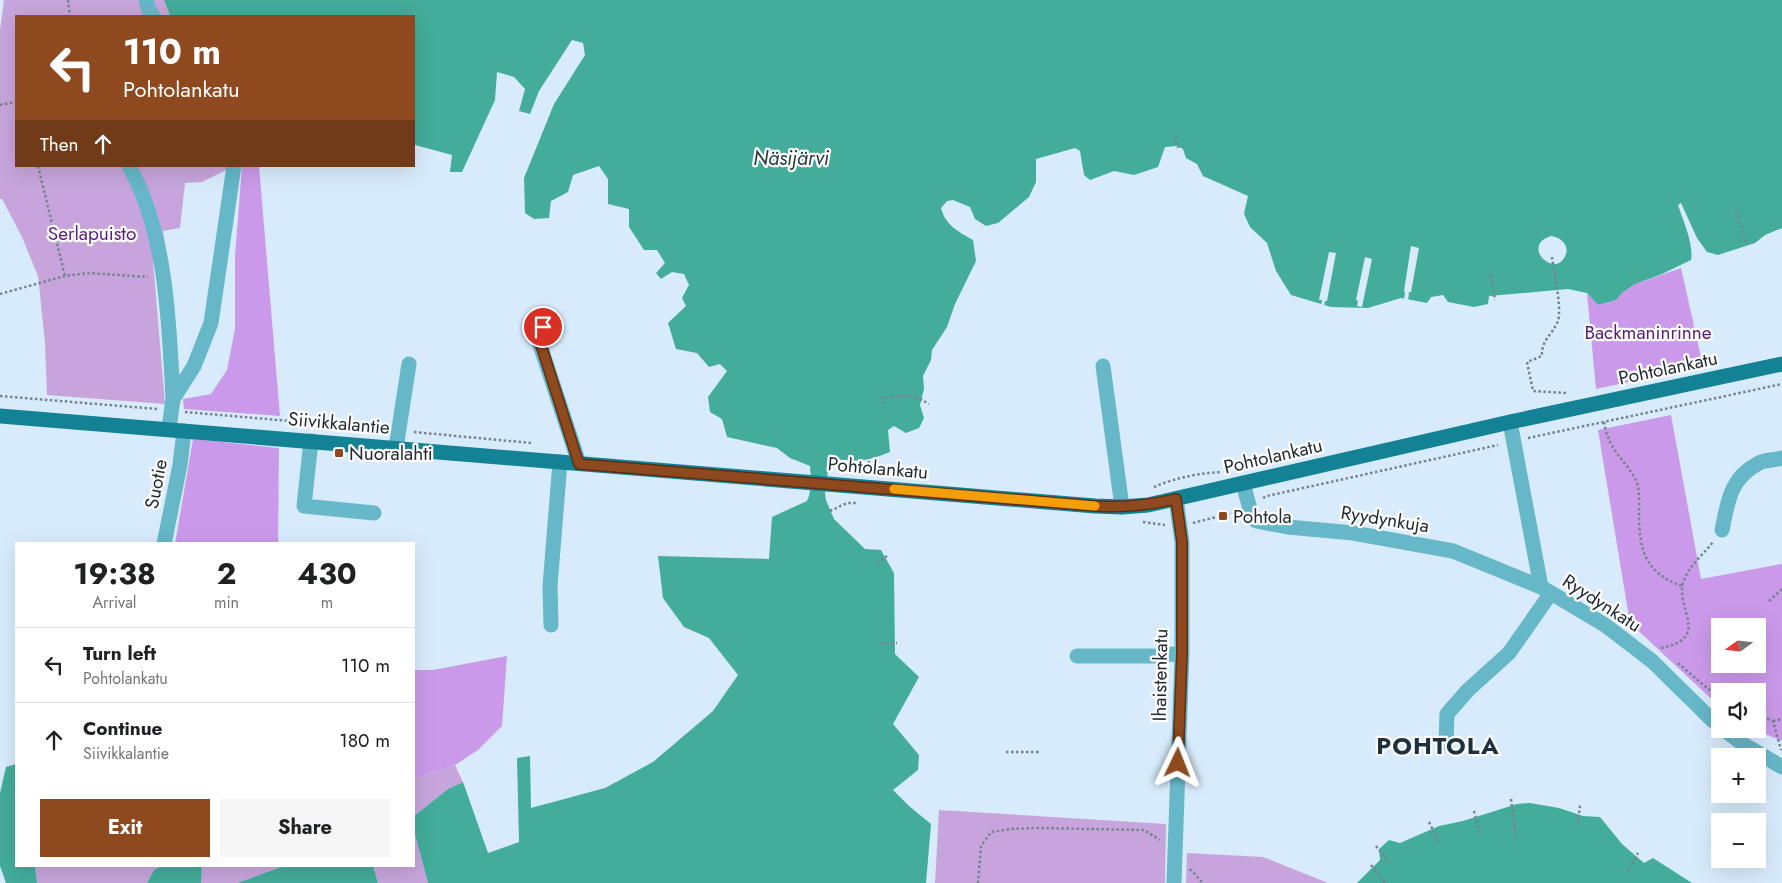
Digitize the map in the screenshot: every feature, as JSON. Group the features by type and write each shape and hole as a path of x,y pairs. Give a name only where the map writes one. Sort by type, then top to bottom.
{"main road":[{"name":"Pohtolankatu","path":"765,479 1095,506 1122,507 1148,505 1510,422 1782,364"},
{"name":"Siivikkalantie","path":"0,416 765,479"}],"street":[{"path":"146,0 152,15"},
{"path":"130,167 139,184 151,221 164,278 172,405"},
{"path":"172,405 194,366 211,323 234,167"},
{"path":"543,327 540,342 579,464"},
{"path":"396,448 397,430 409,364"},
{"path":"1103,366 1122,507"},
{"name":"Suotie","path":"164,542 180,465 177,430 172,405"},
{"name":"Ryydynkatu","path":"1510,422 1546,590 1604,625 1652,661 1711,717"},
{"path":"311,441 304,506 374,513"},
{"path":"1722,530 1732,488 1743,474 1760,463 1782,458"},
{"path":"551,625 549,610 550,586 560,462"},
{"name":"Ryydynkuja","path":"1243,483 1251,513 1256,521 1288,527 1353,533 1453,551 1546,590"},
{"name":"Ihaistenkatu","path":"1174,883 1182,653 1182,542 1176,499"},
{"path":"1446,743 1447,714 1468,690 1509,653 1546,590"},
{"path":"1077,656 1157,656 1182,653"},
{"path":"1735,738 1782,767"}],"path":[{"path":"68,0 70,15"},
{"path":"0,104 15,102"},
{"path":"1175,137 1178,148"},
{"path":"38,167 65,276"},
{"path":"1736,211 1746,243"},
{"path":"1552,257 1558,320 1544,342 1542,356 1527,362 1533,391 1566,393"},
{"path":"0,294 65,276 88,273 164,278"},
{"path":"1491,275 1495,300"},
{"path":"883,404 882,398 913,394 929,404"},
{"path":"0,396 172,405 535,443"},
{"path":"1604,422 1608,438 1638,485 1639,523 1644,553 1653,569 1668,581 1682,586"},
{"path":"1154,487 1167,482"},
{"path":"830,511 848,503 862,503"},
{"path":"1667,654 1660,648 1680,642 1685,636 1688,626 1688,616 1682,593 1685,576 1722,530"},
{"path":"877,563 887,556"},
{"path":"1769,601 1782,589"},
{"path":"881,643 897,643"},
{"path":"1674,660 1711,691"},
{"path":"1766,718 1773,721 1782,719"},
{"path":"1773,721 1782,754"},
{"path":"1006,752 1040,752"},
{"path":"1511,799 1516,838"},
{"path":"1578,823 1580,805"},
{"path":"1474,811 1480,834"},
{"path":"1429,822 1439,842"},
{"path":"978,883 980,846 991,832 1037,828 1144,830 1175,848"},
{"path":"1376,846 1391,865"},
{"path":"1628,872 1638,853"},
{"path":"1371,865 1386,883"}],"green space":[{"name":"Serlapuisto","path":"4,0 164,0 170,15 15,15 15,167 242,167 228,169 202,182 185,183 180,228 163,231 167,256 153,261 165,404 47,395 45,343 38,276 22,237 2,199 0,199 0,30"},
{"path":"242,167 259,167 280,416 184,409 183,399 211,394 227,370 235,329 235,256"},
{"name":"Backmaninrinne","path":"1681,268 1703,366 1596,389 1587,293 1598,305 1616,300 1635,284"},
{"path":"1671,415 1701,579 1782,564 1782,741 1766,734 1766,683 1711,683 1711,699 1630,623 1598,430"},
{"path":"193,439 279,448 278,542 175,542"},
{"path":"507,656 502,726 478,750 455,765 415,779 415,670 433,670"},
{"path":"455,765 463,782 448,789 415,815 415,779"},
{"path":"939,810 1166,824 1165,883 935,883"},
{"path":"415,835 428,883 378,883 373,867 415,867"},
{"path":"1187,853 1263,857 1328,883 1186,883"},
{"path":"35,867 160,867 154,870 147,883 37,883"},
{"path":"202,867 281,867 237,883 201,883"}],"water":[{"name":"Näsijärvi","path":"164,0 1782,0 1782,228 1765,235 1755,243 1718,255 1707,252 1697,238 1681,203 1678,205 1690,240 1691,260 1635,284 1616,300 1598,305 1587,293 1568,289 1489,296 1488,304 1474,307 1448,302 1443,295 1431,297 1427,303 1401,298 1368,308 1331,307 1291,295 1276,271 1267,243 1250,227 1244,214 1248,196 1203,176 1197,164 1186,158 1183,149 1177,146 1165,147 1158,167 1134,175 1114,171 1090,180 1084,175 1080,151 1075,148 1036,159 1036,182 1029,197 998,223 986,226 975,219 970,207 953,200 947,201 941,208 943,214 953,227 973,240 976,261 955,304 947,327 932,350 931,360 923,376 924,389 920,405 924,418 919,428 906,433 894,426 888,430 890,452 864,460 836,459 828,470 825,493 834,519 865,549 881,550 894,573 895,654 919,677 893,724 919,755 918,770 893,790 931,824 926,883 428,883 415,835 415,815 448,789 463,782 488,853 519,842 517,758 530,756 531,808 605,788 653,762 713,711 738,675 709,638 684,627 663,598 658,556 769,559 772,517 807,501 811,479 810,466 790,458 777,448 727,437 722,419 710,412 708,397 727,371 720,364 709,367 697,353 676,349 668,323 686,306 682,298 689,285 684,274 672,272 661,279 656,273 665,263 657,250 644,250 629,227 629,209 608,204 608,179 599,166 573,175 568,192 551,201 549,218 534,219 525,213 524,178 554,104 585,55 583,43 572,40 539,91 530,114 519,111 525,89 514,77 497,72 495,100 462,172 450,172 452,155 415,145 415,15 170,15","holes":["1551,236 1560,239 1565,244 1566,254 1561,261 1555,264 1549,263 1539,253 1539,247 1542,241"]},
{"path":"15,764 15,867 35,867 37,883 6,883 0,866 0,793 6,767"},
{"path":"1530,803 1559,808 1583,816 1600,817 1622,844 1644,863 1653,858 1692,883 1357,883 1380,860 1379,849 1389,840 1400,843 1439,826 1463,821 1517,804"},
{"path":"160,867 202,867 201,883 147,883 154,870"},
{"path":"281,867 373,867 378,883 237,883"}],"pier":[{"path":"1411,246 1419,248 1408,302 1404,301 1404,291"},
{"path":"1329,252 1336,253 1327,301 1325,301 1324,307 1321,306 1322,300 1319,300"},
{"path":"1365,257 1372,259 1362,307 1357,306 1358,301 1356,300"}],"slow traffic":[{"path":"894,489 1095,506"}],"place":[{"name":"Nuoralahti","path":"339,453"},
{"name":"Pohtola","path":"1223,516"}],"district":[{"name":"POHTOLA","path":"1438,745"}],"route":[{"path":"543,327 540,342 579,464 1110,507 1148,505 1176,499 1182,542 1182,653 1178,763"}]}
